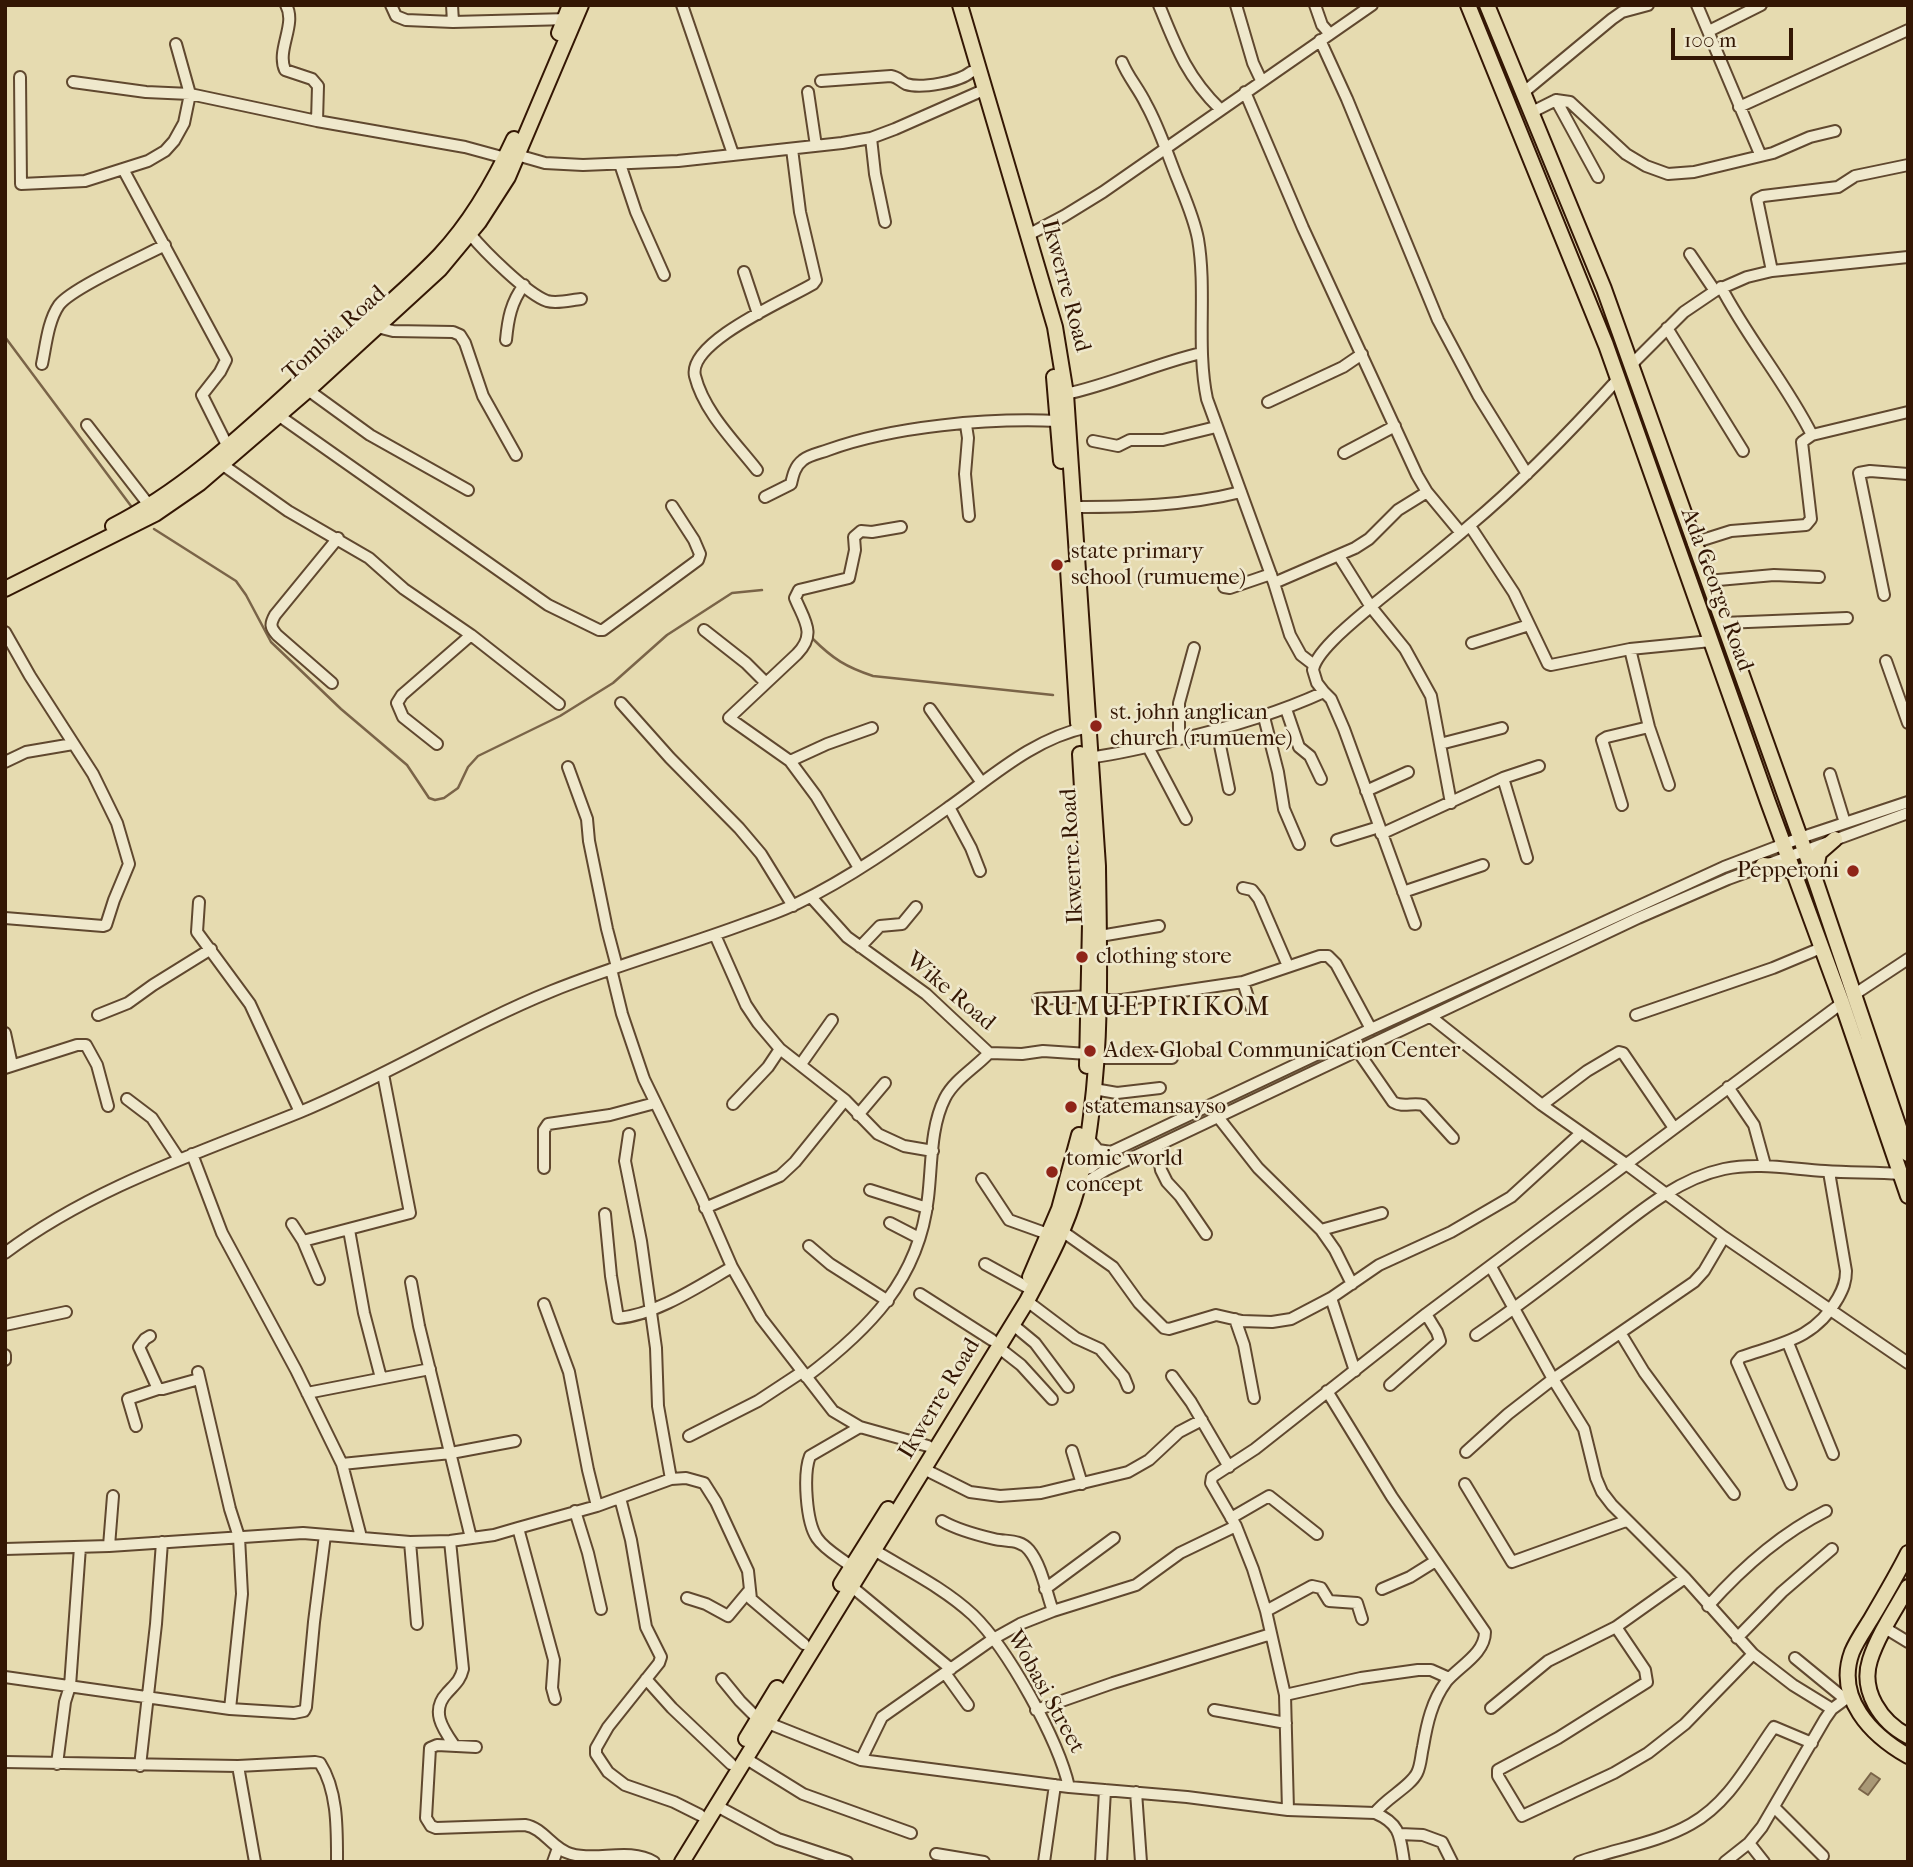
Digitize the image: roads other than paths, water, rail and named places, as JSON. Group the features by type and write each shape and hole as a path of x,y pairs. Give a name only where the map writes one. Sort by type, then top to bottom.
{"main road":[{"name":"Ikwerre Road","path":"950,5 979,92 1048,334 1058,421 1083,728 1095,998"},
{"name":"Ikwerre Road","path":"960,5 1055,327 1066,394 1083,728"},
{"name":"Ada George Road","path":"1468,5 1567,244 1618,379 1842,1003 1908,1196"},
{"name":"Ada George Road","path":"1487,5 1604,289 1632,365 1693,543 1815,879 1908,1154"},
{"name":"Tombia Road","path":"5,589 152,510 199,471 228,456 308,390 440,269 470,234 499,192 573,12"},
{"name":"Tombia Road","path":"228,456 440,255 512,158"},
{"name":"Tombia Road","path":"5,580 152,510"},
{"name":"Ikwerre Road","path":"1082,1143 1094,1089 1095,998 1100,936 1098,866 1085,758"},
{"path":"1815,879 1819,853 1835,839"},
{"path":"1763,866 1782,867 1795,873"},
{"name":"Ikwerre Road","path":"682,1862 745,1758 763,1721 792,1673 851,1586 924,1469 995,1343 1012,1324 1055,1233 1081,1169 1093,1056"},
{"name":"Ikwerre Road","path":"792,1673 804,1644 1026,1294"},
{"path":"1908,1553 1853,1651 1848,1678 1848,1697 1866,1725 1876,1735 1908,1756"},
{"path":"1908,1587 1869,1660 1867,1674 1869,1688 1881,1716 1908,1736"},
{"name":"Ikwerre Road","path":"672,1862 731,1764 763,1721"}],"street":[{"path":"286,5 289,21 281,62 285,70 312,79 318,86 317,121"},
{"path":"391,5 396,16 406,20 453,22 573,12"},
{"path":"452,5 453,22"},
{"path":"682,5 733,154"},
{"path":"1159,5 1189,73 1220,109"},
{"path":"1236,5 1253,63 1261,80"},
{"path":"1315,5 1347,99 1438,320 1478,395 1527,474"},
{"path":"1028,235 1103,192 1372,5"},
{"path":"1697,5 1760,155"},
{"path":"1709,31 1761,5"},
{"path":"1524,93 1612,19 1622,12 1643,6"},
{"path":"1739,107 1908,30"},
{"path":"20,77 21,184 86,181 148,161 165,151 174,141 184,122 190,93 176,44"},
{"path":"1122,62 1148,108 1165,147 1198,237 1202,283 1201,370 1207,399 1273,579 1294,646 1314,665"},
{"path":"821,81 891,76 908,85 944,83 965,77 971,72"},
{"path":"73,82 146,92 190,93 317,121 465,146 512,158 564,165 678,161 872,138 979,92"},
{"path":"808,92 816,146"},
{"path":"1245,92 1303,228 1417,475 1427,492 1465,529 1514,593 1546,661 1551,665 1630,649 1711,641"},
{"path":"1556,100 1598,177"},
{"path":"1532,112 1556,100 1570,102 1626,154 1646,166 1668,174 1694,172 1773,153 1810,137 1835,131"},
{"path":"872,138 876,182 885,222"},
{"path":"757,470 708,407 695,375 696,362 701,353 723,335 816,280 800,212 792,149"},
{"path":"620,164 636,212 664,275"},
{"path":"1772,271 1757,199 1838,187 1855,176 1908,165"},
{"path":"123,169 226,360 202,395 228,456 288,511 369,558 404,589 471,635 559,704"},
{"path":"470,234 489,256 547,301 581,299"},
{"path":"41,364 54,314 61,303 77,290 165,245"},
{"path":"1690,254 1718,289 1793,399 1812,435"},
{"path":"1632,365 1667,328 1718,289 1747,276 1908,257"},
{"path":"744,272 758,314"},
{"path":"506,340 515,297 524,285"},
{"path":"377,327 393,331 453,332 460,335 484,396 516,455"},
{"path":"1667,328 1743,451"},
{"path":"1066,394 1201,353"},
{"path":"1268,402 1343,368 1362,355"},
{"path":"1415,924 1344,729 1331,699 1317,683 1314,665 1322,652 1371,607 1527,474 1618,379"},
{"path":"308,390 370,435 468,491"},
{"path":"1693,543 1731,531 1810,523 1801,444 1812,435 1908,412"},
{"path":"278,415 548,605 599,630 603,630 698,560 700,554 694,540 673,506"},
{"path":"765,497 791,484 793,473 804,459 842,445 929,427 1008,421 1058,421"},
{"path":"86,425 152,510"},
{"path":"966,425 968,438 965,474 969,516"},
{"path":"1344,453 1395,426"},
{"path":"1093,441 1118,446 1130,440 1163,440 1216,427"},
{"path":"1884,595 1859,473 1870,471 1908,474"},
{"path":"1073,507 1138,508 1176,505 1241,492"},
{"path":"1224,587 1230,589 1273,579 1339,556 1368,539 1390,517 1427,492"},
{"path":"859,868 816,796 790,761 729,720 806,643 809,633 795,593 849,578 855,550 854,537 861,531 901,527"},
{"path":"332,683 277,635 271,628 271,623 338,538"},
{"path":"1339,556 1371,607 1405,649 1431,696 1451,803"},
{"path":"1707,581 1774,576 1819,577"},
{"path":"1723,623 1847,618"},
{"path":"1472,643 1529,625"},
{"path":"704,630 746,663 765,682"},
{"path":"5,632 108,802 129,858 106,925 99,927 5,918"},
{"path":"437,744 402,717 397,703 402,695 471,635"},
{"path":"1179,739 1179,703 1194,648"},
{"path":"1630,649 1649,727 1669,785"},
{"path":"1886,661 1908,723"},
{"path":"1085,758 1217,731 1264,717 1325,692"},
{"path":"621,703 670,758 739,828 761,854 793,906"},
{"path":"930,709 982,783"},
{"path":"1286,709 1299,747 1310,757 1321,779"},
{"path":"1264,717 1284,809 1299,844"},
{"path":"1622,805 1602,740 1649,727"},
{"path":"790,761 872,728"},
{"path":"5,1254 53,1220 91,1199 179,1159 300,1112 383,1074 497,1014 614,968 793,906 859,868 950,807 1027,750 1055,736 1083,728"},
{"path":"1440,744 1502,728"},
{"path":"1217,731 1229,789"},
{"path":"5,762 26,752 73,744"},
{"path":"1148,747 1186,819"},
{"path":"1337,840 1380,831 1451,803 1503,778 1539,766"},
{"path":"568,767 587,819 614,968 632,1047 655,1103 732,1267 761,1318 834,1411 860,1427 928,1446"},
{"path":"1366,792 1408,772"},
{"path":"1830,774 1845,823"},
{"path":"1503,778 1527,858"},
{"path":"1081,1169 1111,1152 1371,1029 1724,867 1787,850 1845,823 1908,802"},
{"path":"950,807 980,871"},
{"path":"1802,844 1835,839 1908,813"},
{"path":"1071,1191 1106,1170 1218,1116 1638,918 1763,866 1787,850"},
{"path":"1403,892 1483,865"},
{"path":"1243,888 1252,890 1259,899 1288,966"},
{"name":"Wike Road","path":"811,897 847,937 926,994 989,1053 1022,1054 1043,1051 1093,1056 1172,1058"},
{"path":"200,902 197,932 250,1004 300,1112"},
{"path":"860,947 880,926 902,923 916,907"},
{"path":"1100,936 1159,926"},
{"path":"715,935 746,1005 780,1049 845,1100 878,1134 890,1141 933,1151"},
{"path":"1636,1015 1773,968 1821,948"},
{"path":"98,1015 128,1003 211,949"},
{"path":"1038,999 1122,1000 1243,982 1288,966 1328,956 1333,960 1371,1029"},
{"path":"1855,994 1908,959"},
{"path":"1243,982 1251,1007"},
{"path":"1287,1810 1284,1695 1266,1611 1253,1569 1233,1522 1210,1480 1426,1314 1842,1003"},
{"path":"1431,1017 1542,1105 1724,1237 1908,1363"},
{"path":"800,1064 832,1020"},
{"path":"5,1033 9,1066 77,1045 86,1045 97,1065 108,1106"},
{"path":"733,1104 768,1067 780,1049"},
{"path":"1357,1050 1393,1102 1423,1105 1453,1138"},
{"path":"1542,1105 1587,1070 1619,1052 1623,1053 1674,1128"},
{"path":"689,1436 804,1375 852,1340 888,1300 900,1284 919,1238 927,1208 934,1132 947,1094 989,1053"},
{"path":"303,1241 410,1213 383,1074"},
{"path":"858,1115 885,1083"},
{"path":"1728,1087 1754,1125 1765,1165"},
{"path":"1094,1089 1117,1093 1160,1088"},
{"path":"127,1099 152,1118 179,1159"},
{"path":"705,1208 780,1176 795,1162 845,1100"},
{"path":"544,1168 544,1130 548,1124 610,1115 655,1103"},
{"path":"1218,1116 1258,1168 1321,1230 1335,1250 1352,1284"},
{"path":"982,1179 1009,1220 1055,1233 1113,1267 1139,1303 1164,1328 1169,1329 1216,1315 1235,1320 1272,1322 1292,1319 1331,1298 1379,1265 1451,1232 1511,1197 1581,1133"},
{"path":"629,1134 625,1161 641,1241 656,1348 659,1406 671,1479"},
{"path":"1082,1143 1111,1152"},
{"path":"1157,1147 1161,1170 1167,1182 1206,1234"},
{"path":"192,1154 212,1210 227,1242 342,1464 361,1537"},
{"path":"1476,1335 1515,1309 1665,1194 1723,1169 1765,1165 1829,1172 1900,1174"},
{"path":"1081,1169 1106,1170"},
{"path":"1791,1484 1737,1363 1741,1357 1788,1343 1820,1324 1831,1310 1846,1280 1829,1172"},
{"path":"870,1190 927,1208"},
{"path":"1321,1230 1382,1213"},
{"path":"606,1214 618,1318 650,1309 698,1288 732,1267"},
{"path":"890,1223 919,1238"},
{"path":"292,1224 303,1241 319,1279"},
{"path":"348,1230 364,1313 381,1378"},
{"path":"1466,1452 1552,1379 1694,1282 1704,1271 1724,1237"},
{"path":"809,1247 830,1264 888,1300"},
{"path":"985,1264 1026,1294 1076,1338 1100,1349 1124,1377 1128,1387"},
{"path":"1491,1267 1552,1379 1584,1429 1602,1492 1626,1521 1685,1578 1753,1654 1793,1685 1832,1710"},
{"path":"411,1282 471,1538"},
{"path":"920,1294 995,1343 1021,1364 1052,1399"},
{"path":"1331,1298 1355,1371"},
{"path":"544,1304 564,1352 587,1470 597,1506"},
{"path":"5,1325 66,1312"},
{"path":"1390,1385 1440,1341 1426,1314"},
{"path":"1235,1320 1244,1345 1254,1398"},
{"path":"1012,1324 1035,1343 1068,1387"},
{"path":"1621,1334 1644,1372 1734,1494"},
{"path":"150,1335 139,1348 158,1389"},
{"path":"1788,1343 1833,1454"},
{"path":"307,1393 430,1369"},
{"path":"135,1426 128,1399 158,1389 163,1390 199,1376 239,1537 242,1594 230,1709"},
{"path":"1172,1376 1180,1384 1229,1467"},
{"path":"1327,1391 1434,1562 1485,1632 1477,1650 1439,1692 1432,1708 1417,1775 1382,1803 1374,1813"},
{"path":"924,1469 954,1486 985,1495 1041,1493 1128,1472 1141,1465 1179,1432 1202,1420"},
{"path":"852,1567 816,1537 811,1527 806,1472 810,1456 860,1427"},
{"path":"342,1464 451,1453 515,1441"},
{"path":"1072,1451 1082,1484"},
{"path":"5,1549 109,1546 303,1533 410,1542 450,1541 518,1528 597,1506 671,1479 697,1480 704,1483 710,1491 748,1571 748,1592 756,1605 804,1644"},
{"path":"1465,1484 1512,1562 1626,1521"},
{"path":"109,1546 113,1496"},
{"path":"861,1760 882,1717 993,1639 1020,1624 1053,1611 1136,1585 1180,1553 1233,1522 1260,1499 1269,1496 1317,1534"},
{"path":"621,1497 646,1626 661,1657 608,1727 596,1748 596,1754 608,1772 625,1785 662,1797 700,1815"},
{"path":"575,1511 601,1609"},
{"path":"1708,1606 1751,1562 1806,1521 1826,1511"},
{"path":"943,1521 953,1527 996,1540 1018,1542 1026,1546 1036,1562 1053,1611"},
{"path":"518,1528 554,1660 552,1688 555,1699"},
{"path":"5,1677 230,1709 294,1713 304,1711 325,1535"},
{"path":"1045,1589 1114,1538"},
{"path":"450,1541 463,1669 461,1679 443,1698 439,1718 441,1726 454,1745"},
{"path":"140,1766 162,1542"},
{"path":"410,1542 417,1623"},
{"path":"57,1764 65,1702 70,1686 80,1546"},
{"path":"1737,1638 1774,1600 1832,1549"},
{"name":"Wobasi Street","path":"874,1550 928,1581 972,1615 993,1639 1037,1710 1064,1765 1069,1787"},
{"path":"1382,1589 1410,1577 1434,1562"},
{"path":"1491,1708 1548,1661 1616,1627 1685,1578"},
{"path":"851,1586 948,1671 968,1705"},
{"path":"1266,1611 1312,1586 1321,1588 1329,1601 1334,1603 1357,1603 1362,1619"},
{"path":"687,1598 706,1604 728,1616 748,1592"},
{"path":"1616,1627 1645,1670 1647,1682 1547,1745 1498,1770 1498,1776 1522,1816 1614,1773 1648,1753 1685,1724 1753,1654"},
{"path":"1885,1629 1908,1642"},
{"path":"1037,1710 1113,1683 1271,1634"},
{"path":"1725,1862 1749,1843 1762,1827 1832,1710 1848,1697 1795,1658"},
{"path":"1284,1695 1360,1678 1418,1670 1431,1670 1449,1678"},
{"path":"646,1679 672,1709 731,1764"},
{"path":"722,1679 740,1701 763,1721 861,1760 1055,1786 1136,1792 1287,1810 1374,1813 1386,1818 1399,1834 1404,1862"},
{"path":"1214,1710 1286,1723"},
{"path":"1579,1862 1692,1824 1734,1786 1774,1727 1812,1743"},
{"path":"476,1747 433,1746 429,1752 426,1818 431,1826 533,1826 558,1848 574,1856 629,1855 654,1862"},
{"path":"745,1758 803,1794 911,1833"},
{"path":"5,1762 140,1766 320,1763 333,1799 337,1862"},
{"path":"239,1766 255,1862"},
{"path":"1044,1862 1055,1786"},
{"path":"1101,1862 1105,1790"},
{"path":"1136,1792 1141,1862"},
{"path":"715,1805 778,1839 847,1862"},
{"path":"1773,1807 1823,1856"},
{"path":"1399,1834 1423,1835 1442,1842 1452,1862"},
{"path":"1749,1843 1764,1862"},
{"path":"553,1862 558,1848"},
{"path":"936,1854 984,1862"}],"waterway":[{"path":"5,337 131,506"},
{"path":"154,529 236,581 271,642 341,709 407,765 429,798 435,800 444,798 458,788 468,767 478,756 560,716 613,683 667,635 732,593 762,590"},
{"path":"813,639 840,662 873,676 1053,695"}],"place":[{"name":"state primary school (rumueme)","path":"1057,565"},
{"name":"st. john anglican church (rumueme)","path":"1096,726"},
{"name":"Pepperoni","path":"1853,871"},
{"name":"clothing store","path":"1082,957"},
{"name":"Adex Global Communication Center","path":"1090,1051"},
{"name":"statemansayso","path":"1071,1107"},
{"name":"tomic world concept","path":"1052,1172"}],"district":[{"name":"RUMUEPIRIKOM","path":"1152,1009"}]}
